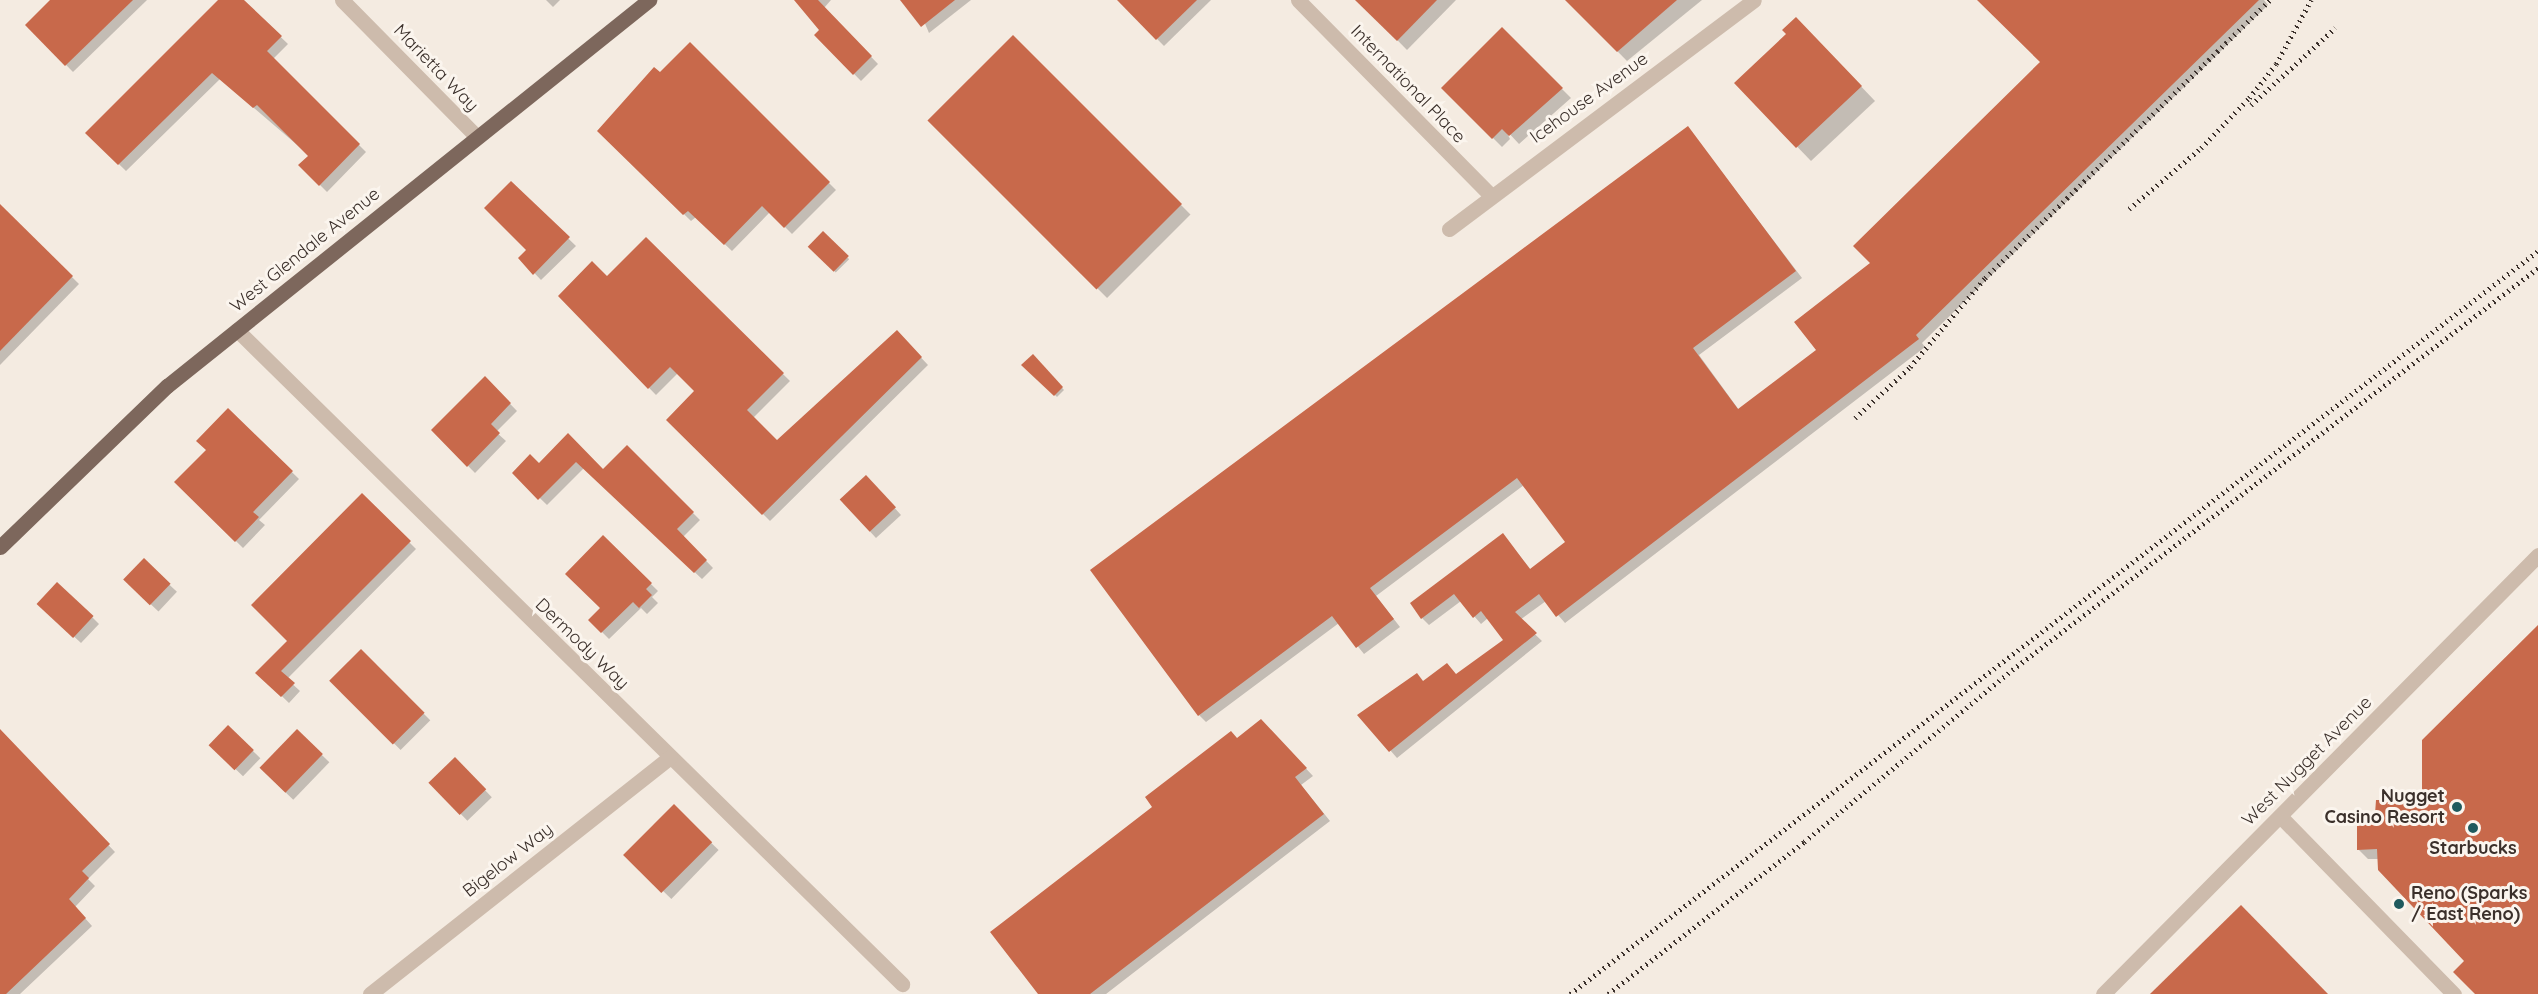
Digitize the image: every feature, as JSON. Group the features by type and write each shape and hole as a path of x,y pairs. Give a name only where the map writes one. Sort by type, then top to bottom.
{"main road":[{"name":"West Glendale Avenue","path":"0,547 134,414 649,0"}],"street":[{"name":"Marietta Way","path":"342,0 477,138"},
{"name":"International Place","path":"1298,0 1490,195"},
{"name":"Icehouse Avenue","path":"1449,229 1490,195 1754,0"},
{"name":"Dermody Way","path":"237,330 902,984"},
{"name":"West Nugget Avenue","path":"2103,994 2538,555"},
{"name":"Bigelow Way","path":"370,994 670,758"},
{"path":"2280,816 2454,994"}],"building":[{"path":"50,0 133,0 65,66 25,25"},
{"path":"218,0 244,0 282,36 267,51 360,144 319,186 298,165 308,156 257,105 253,108 212,73 118,165 85,133"},
{"path":"794,0 818,0 872,56 853,75 814,35 819,30"},
{"path":"900,0 955,0 921,27"},
{"path":"1117,0 1197,0 1156,40"},
{"path":"1355,0 1437,0 1397,41"},
{"path":"1565,0 1677,0 1617,52"},
{"path":"1977,0 2259,0 1916,335 1919,339 1556,617 1539,594 1515,612 1537,633 1389,752 1357,715 1417,673 1423,681 1447,663 1456,674 1503,640 1481,611 1473,618 1454,594 1421,619 1410,603 1503,533 1530,569 1565,542 1517,478 1370,588 1394,619 1356,648 1332,616 1198,716 1090,570 1688,126 1796,271 1693,348 1738,409 1816,350 1794,322 1870,263 1853,246 2040,62"},
{"path":"1796,17 1862,86 1796,148 1734,83 1786,34 1782,30"},
{"path":"1502,27 1563,88 1509,136 1502,129 1492,139 1441,88"},
{"path":"1013,35 1182,204 1096,290 927,121"},
{"path":"690,42 830,182 784,228 762,206 724,245 688,211 683,215 597,131 654,67 660,72"},
{"path":"511,181 570,237 533,275 518,258 526,250 484,208"},
{"path":"0,204 73,276 0,351"},
{"path":"823,231 849,256 834,272 808,247"},
{"path":"646,237 784,373 747,410 777,440 897,330 922,357 762,515 666,420 694,391 670,367 648,389 558,296 592,261 607,276"},
{"path":"1033,354 1063,387 1054,396 1021,365"},
{"path":"485,376 511,403 491,424 500,433 467,467 431,430"},
{"path":"228,408 293,471 253,512 259,517 235,542 174,482 206,450 196,441"},
{"path":"568,433 603,469 627,445 694,512 677,529 707,560 694,573 576,462 538,500 512,473 530,454 539,463"},
{"path":"866,475 896,507 870,532 840,500"},
{"path":"362,493 411,541 281,671 295,683 281,697 255,673 287,641 251,605"},
{"path":"603,535 652,583 646,589 652,595 639,608 633,602 601,633 588,620 600,608 565,574"},
{"path":"144,558 171,584 150,605 123,580"},
{"path":"57,582 94,616 73,638 37,604"},
{"name":"Nugget Casino Resort","path":"2538,625 2538,994 2475,994 2453,972 2464,961 2378,870 2377,849 2357,850 2357,815 2375,814 2376,800 2422,800 2422,740"},
{"path":"361,649 425,713 393,744 329,681"},
{"path":"1261,719 1307,768 1295,777 1324,814 1090,994 1038,994 990,932 1152,807 1145,797 1231,731 1237,738"},
{"path":"228,725 254,750 234,770 209,745"},
{"path":"0,729 110,844 82,871 89,878 69,899 86,918 6,994 0,994"},
{"path":"297,729 323,754 285,793 259,768"},
{"path":"455,757 486,789 460,815 428,783"},
{"path":"674,804 712,842 661,893 623,855"},
{"path":"2241,905 2328,994 2150,994"}],"railway":[{"path":"1855,418 1910,367 1985,278 2270,0"},
{"path":"2129,209 2201,148 2249,98 2276,64 2311,0"},
{"path":"2251,105 2335,28"},
{"path":"1570,994 2538,251"},
{"path":"1608,994 1804,842 2012,670 2538,268"}],"place":[{"name":"Nugget Casino Resort","path":"2457,807"},
{"name":"Starbucks","path":"2473,828"},
{"name":"Reno (Sparks / East Reno)","path":"2399,904"}]}
